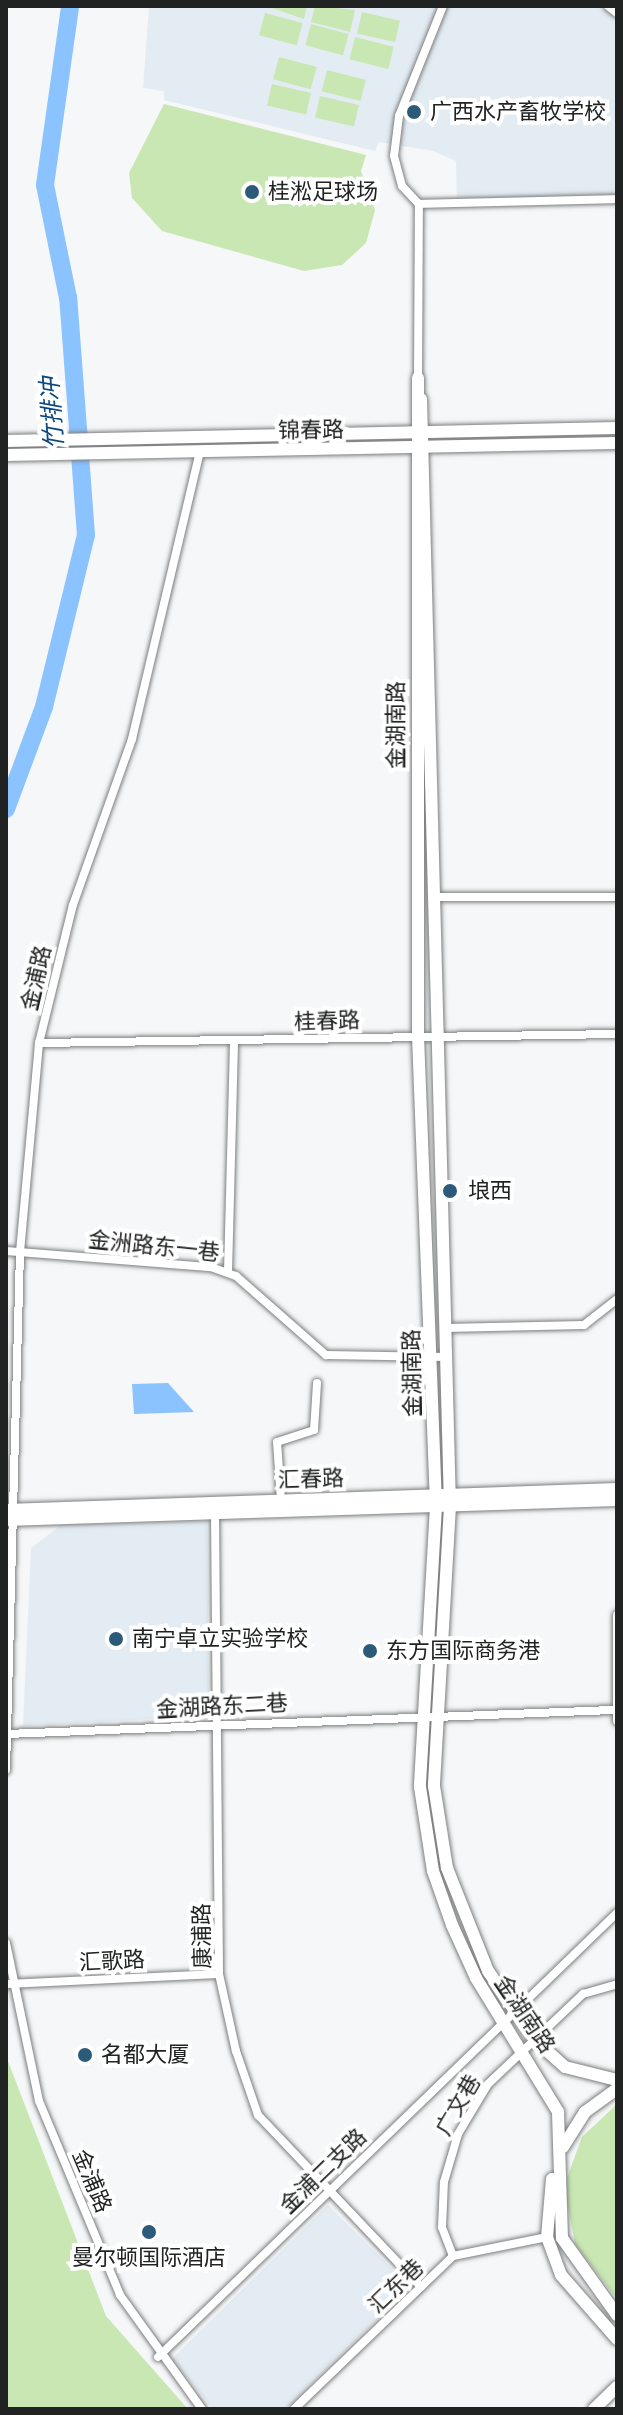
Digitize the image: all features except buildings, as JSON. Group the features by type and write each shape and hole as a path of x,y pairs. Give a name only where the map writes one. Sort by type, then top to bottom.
{"main road":[{"name":"金湖南路","path":"418,378 420,433 427,447 434,1035 446,1357 439,1715 434,1786 447,1868 488,1971 535,2040 581,2076 617,2080"},
{"name":"锦春路","path":"13,441 617,428"},
{"name":"金湖南路","path":"420,433 414,447 418,1036 432,1357 442,1501 420,1787 433,1871 476,1978 525,2049 556,2104 562,2238 617,2315"},
{"name":"锦春路","path":"12,456 617,443"},
{"name":"汇春路","path":"11,1515 215,1513 617,1489"},
{"name":"汇春路","path":"11,1515 281,1500 617,1500"},
{"path":"617,2089 585,2112 560,2154 545,2203 547,2237 561,2275 617,2339"},
{"path":"594,2409 617,2387"}],"street":[{"path":"443,6 395,142 402,186 419,204 617,199"},
{"path":"608,6 617,13"},
{"name":"金湖南路","path":"418,378 419,204"},
{"name":"金浦路","path":"6,1770 20,1252 39,1043 73,905 132,739 200,452"},
{"path":"432,897 617,897"},
{"name":"桂春路","path":"39,1043 617,1034"},
{"path":"228,1272 234,1042"},
{"name":"金洲路东一巷","path":"6,1251 228,1272 326,1355 446,1357"},
{"path":"445,1328 584,1325 617,1299"},
{"path":"281,1500 277,1442 314,1430 317,1383"},
{"name":"康浦路","path":"215,1513 219,1974 258,2115 327,2192 421,2287"},
{"path":"617,1615 613,1710 617,1721"},
{"name":"金湖路东二巷","path":"7,1734 425,1714 613,1710"},
{"name":"金浦二支路","path":"158,2357 617,1913"},
{"name":"金浦路","path":"6,1943 8,1984 39,2101 120,2295 158,2357 202,2409"},
{"name":"汇歌路","path":"8,1984 219,1974"},
{"name":"广文巷","path":"453,2256 442,2212 458,2134 488,2084 583,1994 617,1984"},
{"name":"汇东巷","path":"294,2409 453,2256 547,2237"}],"shaded area":[{"name":"广西水产畜牧学校","path":"149,6 617,6 617,196 457,199 456,161 433,151 379,142 375,151 164,100 164,91 143,88"},
{"name":"南宁卓立实验学校","path":"207,1521 209,1716 23,1726 31,1548 61,1525"},
{"path":"328,2205 410,2287 285,2409 213,2409 172,2359"}],"green space":[{"path":"266,6 307,6 304,19"},
{"path":"315,6 355,10 350,32 311,22"},
{"path":"362,12 400,21 395,42 357,33"},
{"path":"265,13 303,23 297,45 259,35"},
{"path":"311,24 349,34 343,55 305,45"},
{"path":"355,37 394,47 388,69 349,59"},
{"path":"279,57 317,67 311,89 273,79"},
{"path":"327,70 366,80 360,101 322,91"},
{"path":"272,84 311,93 306,114 267,105"},
{"path":"320,96 359,105 354,126 315,117"},
{"name":"桂淞足球场","path":"164,104 366,155 361,171 375,210 366,243 342,265 304,271 162,231 132,198 129,173"},
{"path":"6,2056 106,2316 188,2409 6,2409"},
{"path":"617,2104 617,2299 575,2244 564,2186 582,2137"}],"water":[{"path":"168,1383 194,1412 134,1414 132,1384"}],"waterway":[{"name":"竹排冲","path":"6,809 44,707 86,535 68,298 45,185 70,6"}],"place":[{"name":"广西水产畜牧学校","path":"414,112"},
{"name":"桂淞足球场","path":"252,192"},
{"name":"埌西","path":"450,1191"},
{"name":"南宁卓立实验学校","path":"116,1639"},
{"name":"东方国际商务港","path":"370,1651"},
{"name":"名都大厦","path":"85,2055"},
{"name":"曼尔顿国际酒店","path":"149,2232"}]}
